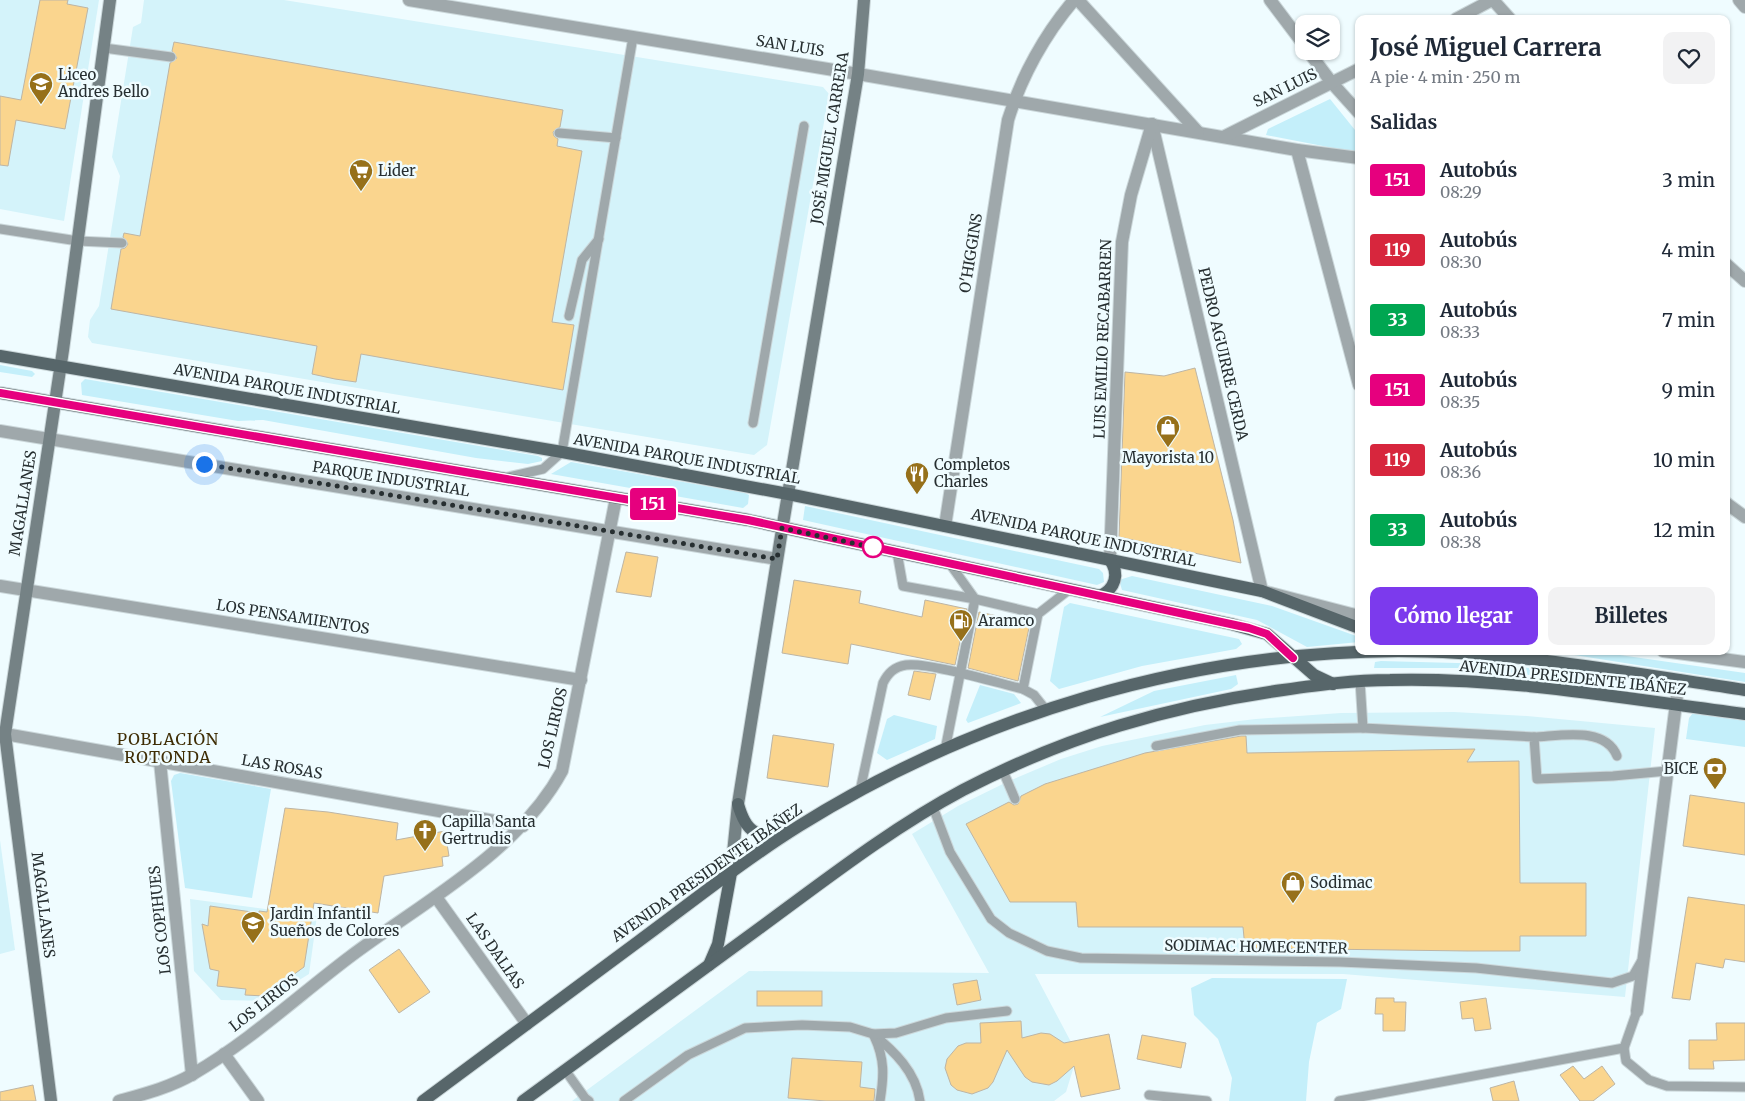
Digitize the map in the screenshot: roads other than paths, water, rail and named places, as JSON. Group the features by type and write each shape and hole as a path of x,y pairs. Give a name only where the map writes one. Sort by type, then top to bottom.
{"main road":[{"name":"AVENIDA PARQUE INDUSTRIAL","path":"0,356 562,452 788,494 1262,591 1355,626"},
{"path":"0,393 503,478 782,528 1258,630 1273,638 1314,675 1333,684"},
{"path":"1100,596 1108,592 1115,581 1115,570 1110,560"},
{"name":"AVENIDA PRESIDENTE IBÁÑEZ","path":"423,1101 731,873 790,832 860,791 945,750 1046,710 1112,690 1187,672 1293,658 1355,653"},
{"name":"AVENIDA PRESIDENTE IBÁÑEZ","path":"1480,655 1595,668 1745,690"},
{"name":"AVENIDA PRESIDENTE IBÁÑEZ","path":"523,1101 874,845 933,807 1003,771 1109,728 1157,713 1245,695 1360,681 1462,681 1574,692 1745,714"},
{"path":"738,804 742,818 754,832 771,835 790,832"},
{"path":"708,967 718,944 731,873"}],"street":[{"name":"MAGALLANES","path":"51,1101 5,734 78,241 110,0"},
{"name":"SAN LUIS","path":"408,0 858,74 1225,136 1297,150 1355,157"},
{"name":"JOSÉ MIGUEL CARRERA","path":"731,873 738,804 858,74 864,0"},
{"name":"O'HIGGINS","path":"945,526 1008,120 1038,54 1074,0"},
{"path":"1078,0 1198,132"},
{"path":"1270,0 1295,34"},
{"path":"1464,15 1492,0 1506,15"},
{"path":"1739,0 1745,8"},
{"path":"1315,60 1355,109"},
{"name":"SAN LUIS","path":"1225,136 1355,71"},
{"name":"LUIS EMILIO RECABARREN","path":"1110,560 1122,242 1132,188 1152,124"},
{"name":"PEDRO AGUIRRE CERDA","path":"1152,124 1262,591"},
{"path":"1297,150 1353,338 1355,354"},
{"path":"1730,268 1745,281"},
{"name":"PARQUE INDUSTRIAL","path":"0,430 777,559"},
{"name":"LOS LIRIOS","path":"119,1101 164,1088 192,1075 224,1054 352,955 436,897 523,826 542,803 562,771 616,498"},
{"path":"1730,506 1745,517"},
{"name":"LOS PENSAMIENTOS","path":"0,586 581,680"},
{"path":"1262,591 1355,615"},
{"path":"1691,655 1745,662"},
{"path":"1637,1011 1679,680"},
{"name":"LAS ROSAS","path":"5,734 523,826"},
{"name":"LOS COPIHUES","path":"160,762 192,1075"},
{"name":"LAS DALIAS","path":"436,897 527,1024"},
{"path":"224,1054 258,1101"}],"lane":[{"path":"503,478 542,469 555,461 562,452 633,37"},
{"path":"104,48 172,57"},
{"path":"753,423 804,126"},
{"path":"559,133 616,138"},
{"path":"0,229 78,241 122,243"},
{"path":"569,316 582,260 599,240"},
{"path":"897,552 904,586 975,599 1038,614"},
{"path":"945,750 975,599 950,564"},
{"path":"1023,689 1038,614 1070,589"},
{"path":"860,791 883,683 888,674 895,669 907,665 961,674 1023,689 1034,695 1046,710"},
{"path":"1360,681 1362,728"},
{"path":"1156,746 1240,730 1362,728 1534,737 1590,735 1607,742 1617,756"},
{"path":"1534,737 1537,779 1613,776 1667,771"},
{"path":"1003,771 1015,799"},
{"name":"SODIMAC HOMECENTER","path":"933,807 950,852 992,919 1009,933 1046,951 1081,958 1340,962 1476,968 1612,983 1633,976 1643,958"},
{"path":"624,1101 688,1055 745,1028 828,1026 850,1027 872,1034 896,1033 946,1018 1007,1011"},
{"path":"1637,1011 1624,1048 1626,1061 1649,1080 1667,1086 1745,1087"},
{"path":"872,1034 883,1056 884,1068 880,1101"},
{"path":"872,1034 899,1058 913,1080 920,1101"},
{"path":"1339,1101 1624,1048"},
{"path":"565,1070 586,1100"},
{"path":"1148,1095 1207,1101"}],"place":[{"name":"Liceo Andres Bello","path":"41,105"},
{"name":"Lider","path":"361,192"},
{"name":"Mayorista 10","path":"1168,448"},
{"name":"Completos Charles","path":"917,495"},
{"name":"Aramco","path":"961,642"},
{"name":"BICE","path":"1715,790"},
{"name":"Capilla Santa Gertrudis","path":"425,852"},
{"name":"Sodimac","path":"1293,904"},
{"name":"Jardin Infantil Sueños de Colores","path":"253,944"}],"district":[{"name":"POBLACIÓN ROTONDA","path":"168,748"}]}
